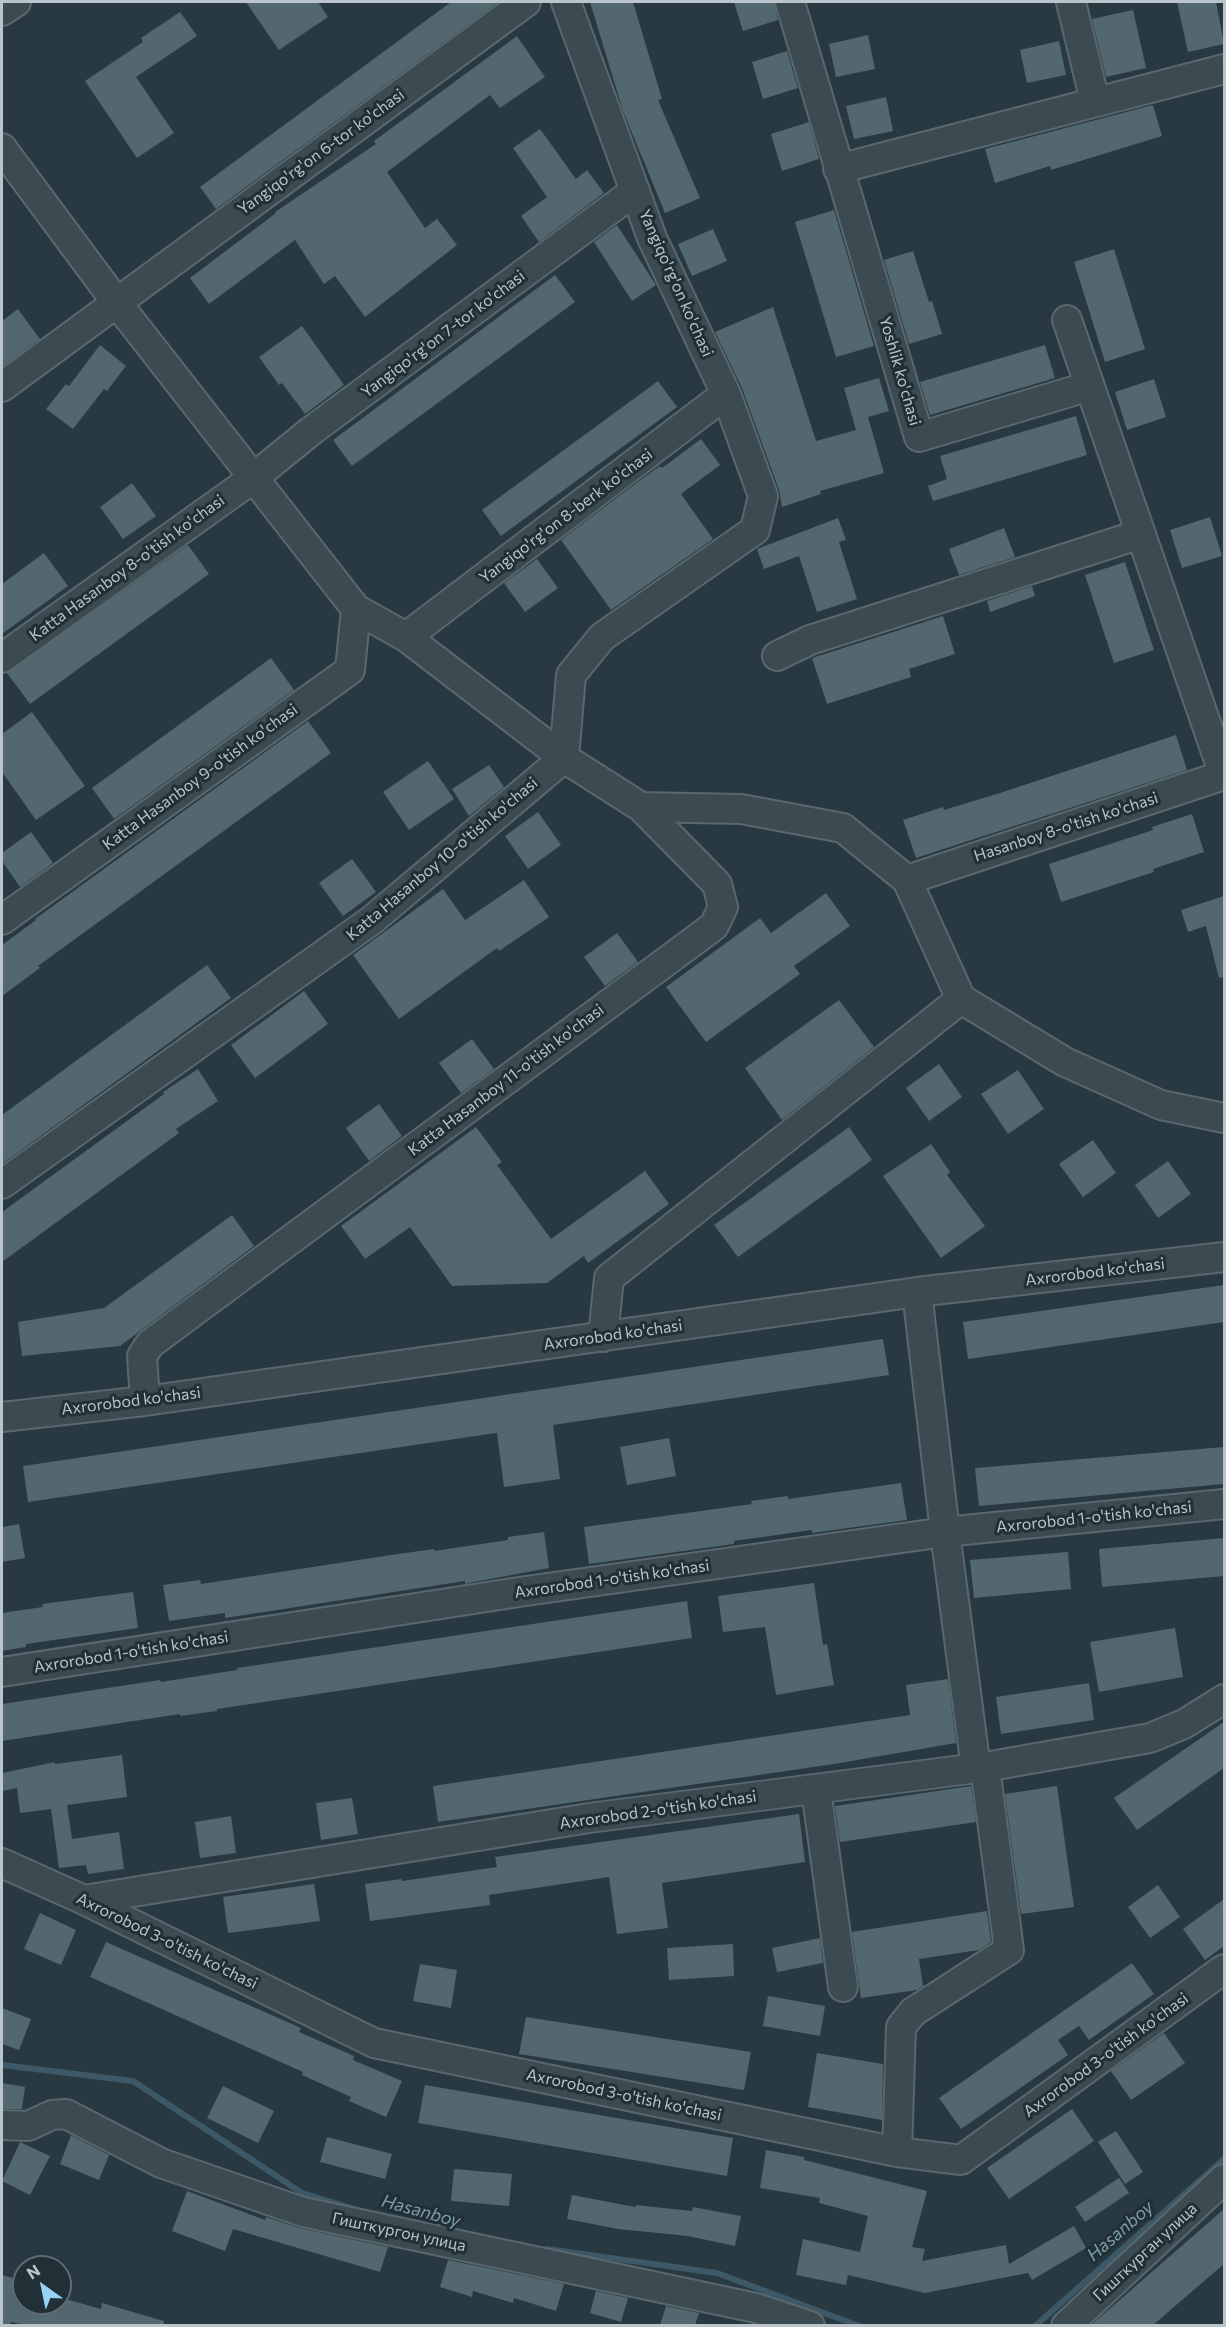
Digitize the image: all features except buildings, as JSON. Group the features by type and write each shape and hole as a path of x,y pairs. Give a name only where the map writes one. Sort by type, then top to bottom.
{"street":[{"name":"Yangiqo'rg'on 6-tor ko'chasi","path":"2,387 526,2"},
{"name":"Yangiqo'rg'on ko'chasi","path":"564,758 571,675 602,637 754,530 763,496 726,394 652,238 566,2"},
{"name":"Yoshlik ko'chasi","path":"790,2 919,437 1090,386"},
{"path":"1071,2 1095,102"},
{"path":"838,169 1224,69"},
{"path":"2,148 252,479 356,609"},
{"name":"Yangiqo'rg'on 7-tor ko'chasi","path":"252,479 311,432 635,191"},
{"path":"1067,320 1224,775"},
{"name":"Yangiqo'rg'on 8-berk ko'chasi","path":"406,638 726,394"},
{"name":"Katta Hasanboy 8-o'tish ko'chasi","path":"2,658 252,479"},
{"path":"777,656 810,640 1141,534"},
{"name":"Katta Hasanboy 11-o'tish ko'chasi","path":"145,1401 142,1356 150,1344 714,926 723,907 717,884 641,807 564,758 406,638 356,609"},
{"name":"Katta Hasanboy 9-o'tish ko'chasi","path":"2,920 350,670 356,609"},
{"name":"Katta Hasanboy 10-o'tish ko'chasi","path":"2,1184 372,920 564,758"},
{"name":"Hasanboy 8-o'tish ko'chasi","path":"906,880 1224,775"},
{"path":"641,807 741,809 843,828 906,880 961,999 1065,1062 1087,1072 1161,1105 1224,1118"},
{"path":"603,1337 609,1278 961,999"},
{"name":"Axrorobod ko'chasi","path":"2,1417 145,1401 917,1292 1224,1257"},
{"path":"897,2152 900,2027 913,2012 1009,1950 945,1532 917,1292"},
{"name":"Axrorobod 1-o'tish ko'chasi","path":"2,1672 519,1592 945,1532 1224,1504"},
{"name":"Axrorobod 2-o'tish ko'chasi","path":"84,1900 589,1818 981,1768 1150,1738 1184,1724 1224,1699"},
{"path":"816,1789 843,1987"},
{"name":"Axrorobod 3-o'tish ko'chasi","path":"2,1863 84,1900 374,2043 897,2152 961,2160 1224,1969"},
{"name":"Гишткургон улица","path":"2,2125 28,2126 52,2115 66,2114 161,2163 303,2212 756,2308 810,2325"},
{"name":"Гишткурган улица","path":"1066,2325 1224,2179"}],"waterway":[{"name":"Hasanboy","path":"2,2065 133,2081 302,2193 358,2210"},
{"name":"Hasanboy","path":"1035,2326 1224,2159"},
{"name":"Hasanboy","path":"547,2249 717,2273 859,2326"}]}
